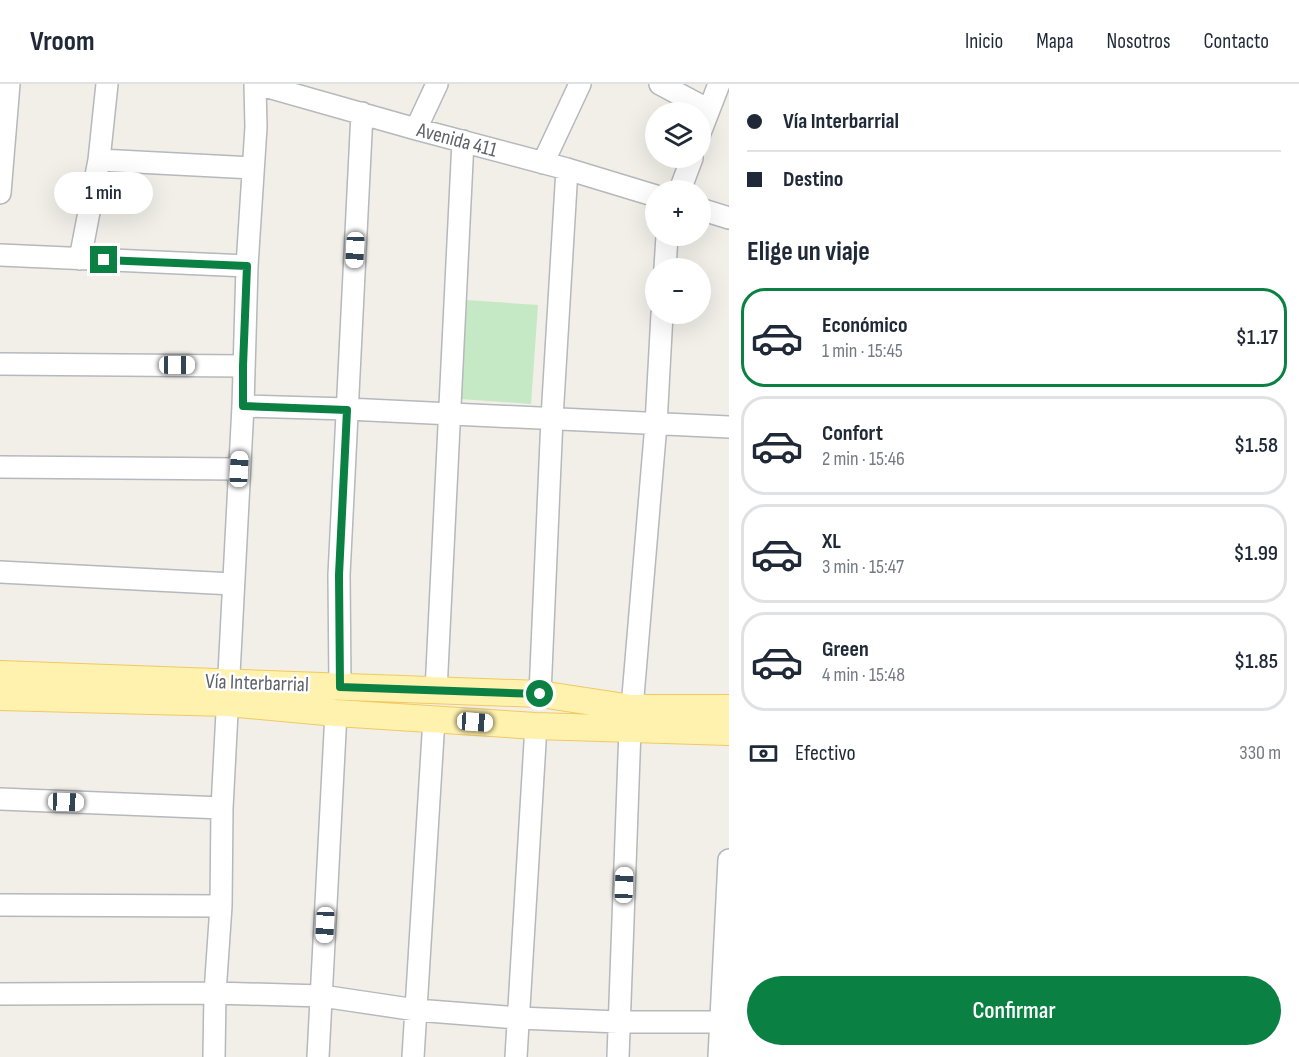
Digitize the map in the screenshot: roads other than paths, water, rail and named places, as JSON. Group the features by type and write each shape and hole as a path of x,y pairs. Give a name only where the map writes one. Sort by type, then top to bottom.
{"main road":[{"name":"Vía Interbarrial","path":"0,674 228,692 336,713 536,726 729,708"},
{"name":"Vía Interbarrial","path":"0,697 340,687 540,694 631,718 729,732"}],"street":[{"path":"0,193 9,84"},
{"path":"80,259 99,160 107,84"},
{"path":"214,1057 222,808 243,406 256,84"},
{"name":"Avenida 411","path":"256,84 567,169 645,193"},
{"path":"416,129 437,84"},
{"path":"543,163 580,84"},
{"path":"660,84 694,102"},
{"path":"711,104 718,84"},
{"path":"340,687 339,575 362,113"},
{"path":"436,691 463,141"},
{"path":"99,160 253,168"},
{"path":"540,694 552,418 567,169"},
{"path":"711,213 729,219"},
{"path":"0,255 247,266"},
{"path":"618,1057 631,718 656,424 661,324"},
{"path":"0,364 243,366"},
{"path":"243,406 729,427"},
{"path":"0,467 239,469"},
{"path":"0,572 233,584"},
{"path":"318,1057 336,713"},
{"path":"413,1057 434,719"},
{"path":"516,1057 536,726"},
{"path":"0,799 222,808"},
{"path":"719,1057 725,1022 729,860"},
{"path":"0,905 220,906"},
{"path":"0,994 215,993 322,996 416,1011 518,1018 619,1022 725,1022"}]}
